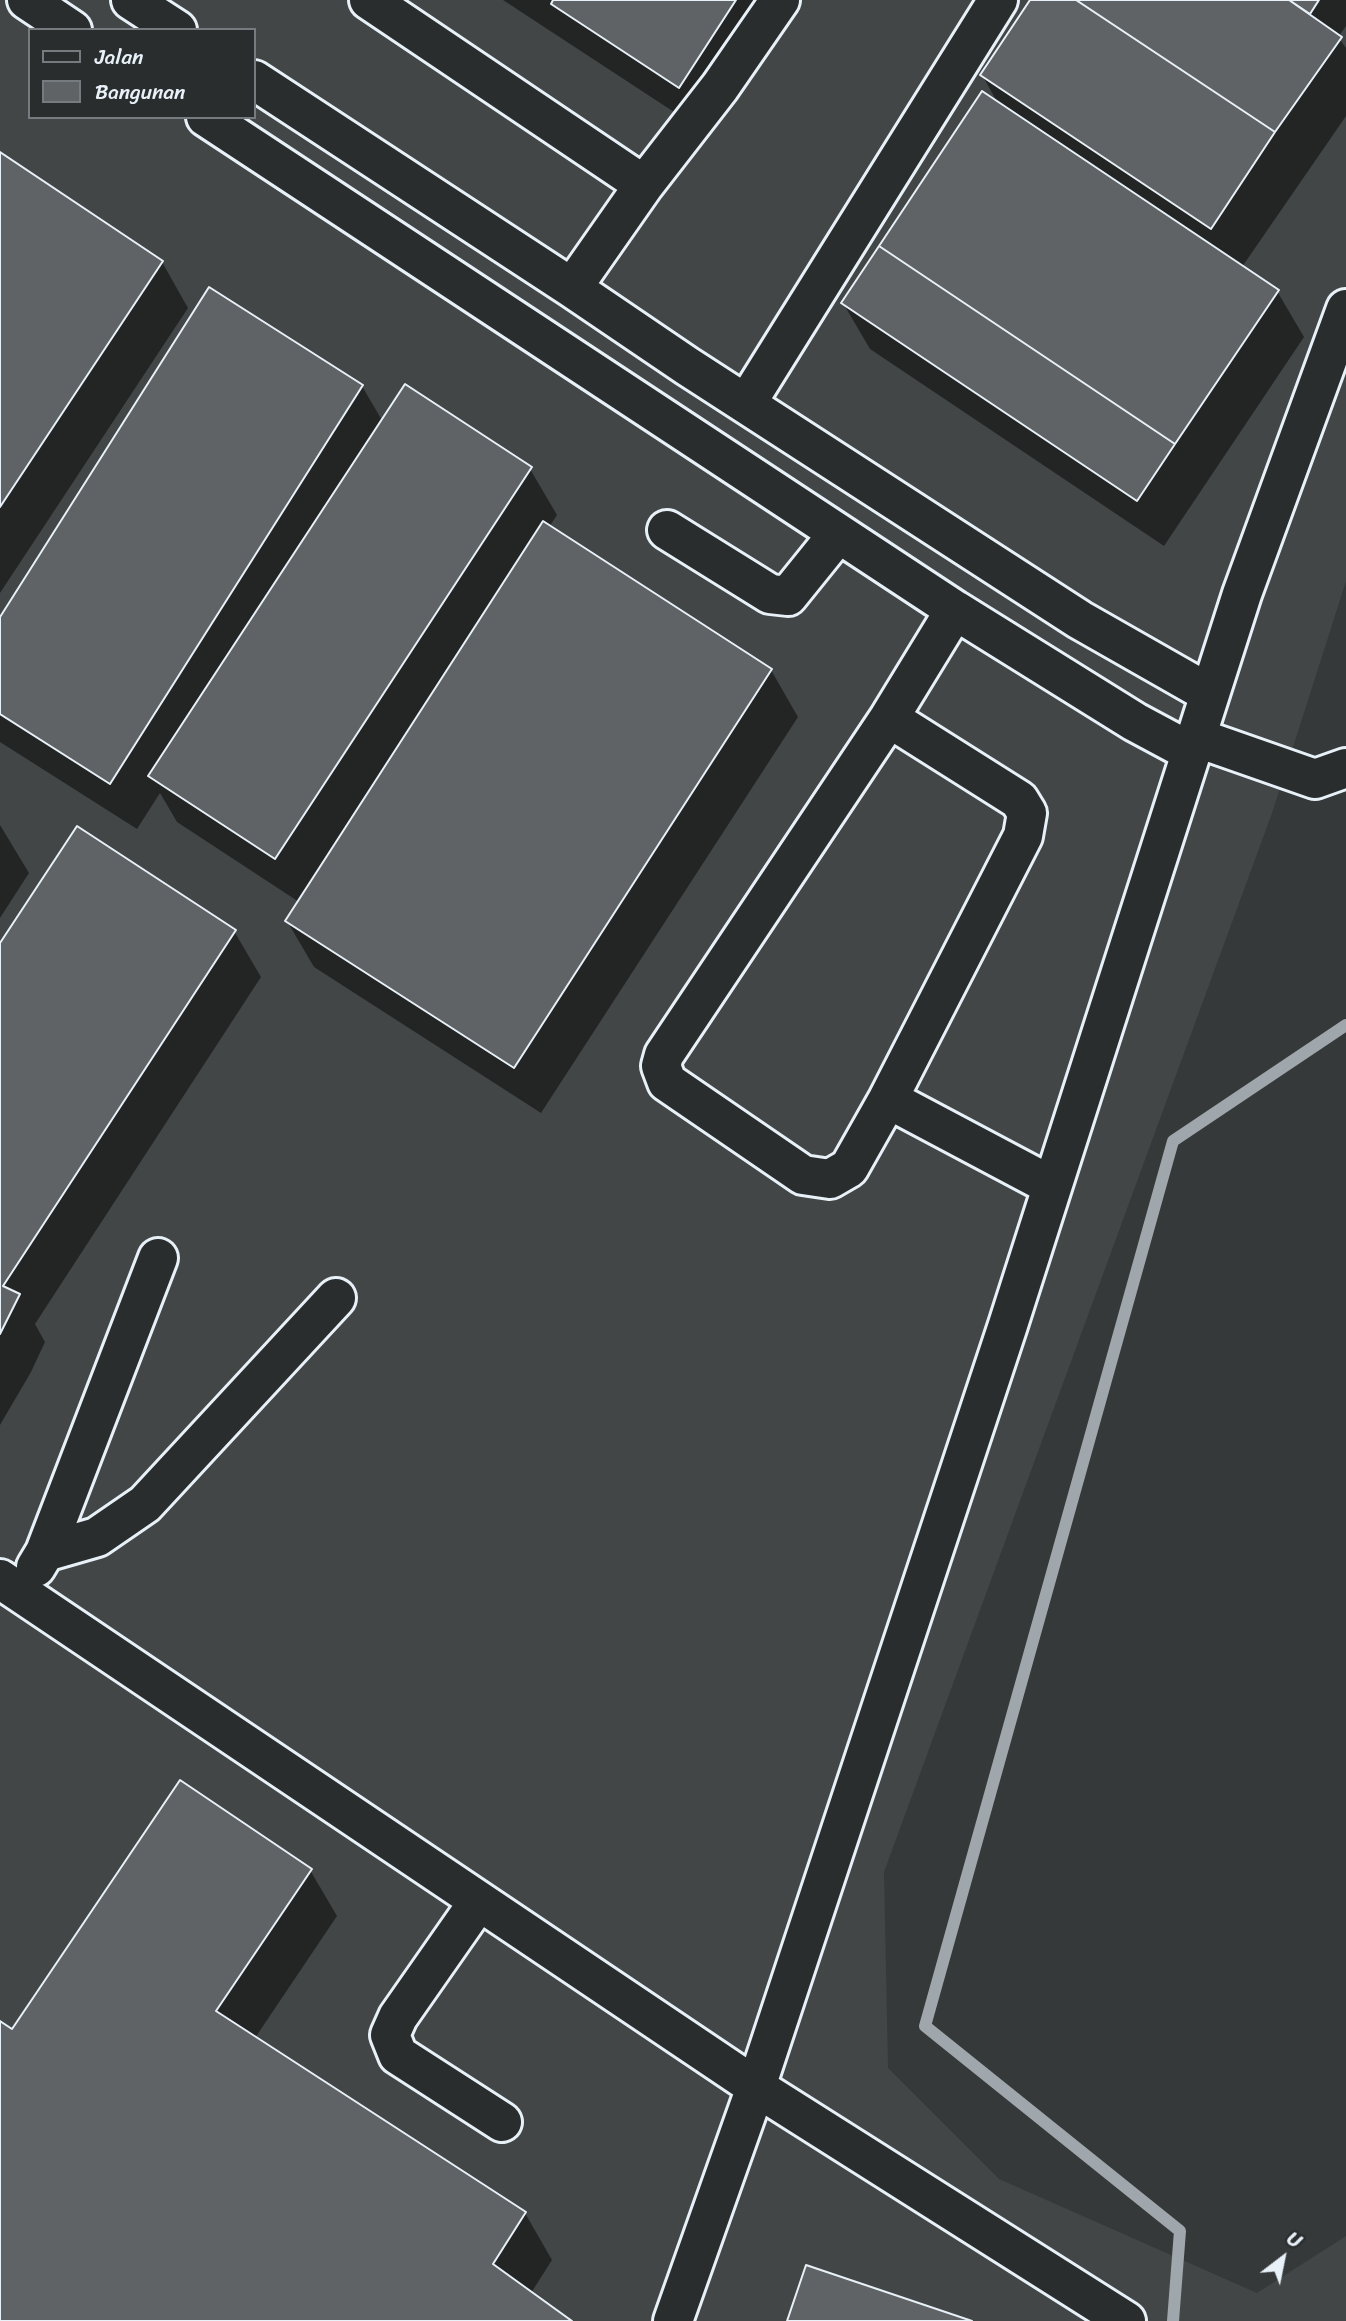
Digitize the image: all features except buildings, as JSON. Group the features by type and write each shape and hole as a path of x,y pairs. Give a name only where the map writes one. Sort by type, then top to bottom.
{"lane":[{"path":"27,0 69,28"},
{"path":"131,0 174,28"},
{"path":"369,0 644,185"},
{"path":"572,288 644,185 720,87 780,0"},
{"path":"746,404 998,0"},
{"path":"256,81 1080,621 1210,694"},
{"path":"209,119 838,534 1135,722 1193,744 1315,779 1346,768"},
{"path":"673,2321 756,2087 1052,1186 1242,594 1346,309"},
{"path":"667,530 770,594 788,596 838,534"},
{"path":"889,718 1018,800 1027,813 1023,836 888,1099 849,1168 830,1179 803,1175 667,1082 661,1066 672,1044 889,718 955,610"},
{"path":"888,1099 1052,1186"},
{"path":"158,1258 45,1552 10,1586 756,2087 1126,2321"},
{"path":"45,1552 97,1537 145,1504 336,1297"},
{"path":"479,1901 398,2017 390,2035 398,2056 502,2122"}],"shaded area":[{"path":"0,0 1346,0 1346,581 1272,813 884,1872 888,2068 999,2179 1257,2293 1346,2236 1346,2321 0,2321"}],"waterway":[{"path":"1173,2321 1180,2231 925,2026 1173,1141 1346,1025"}]}
